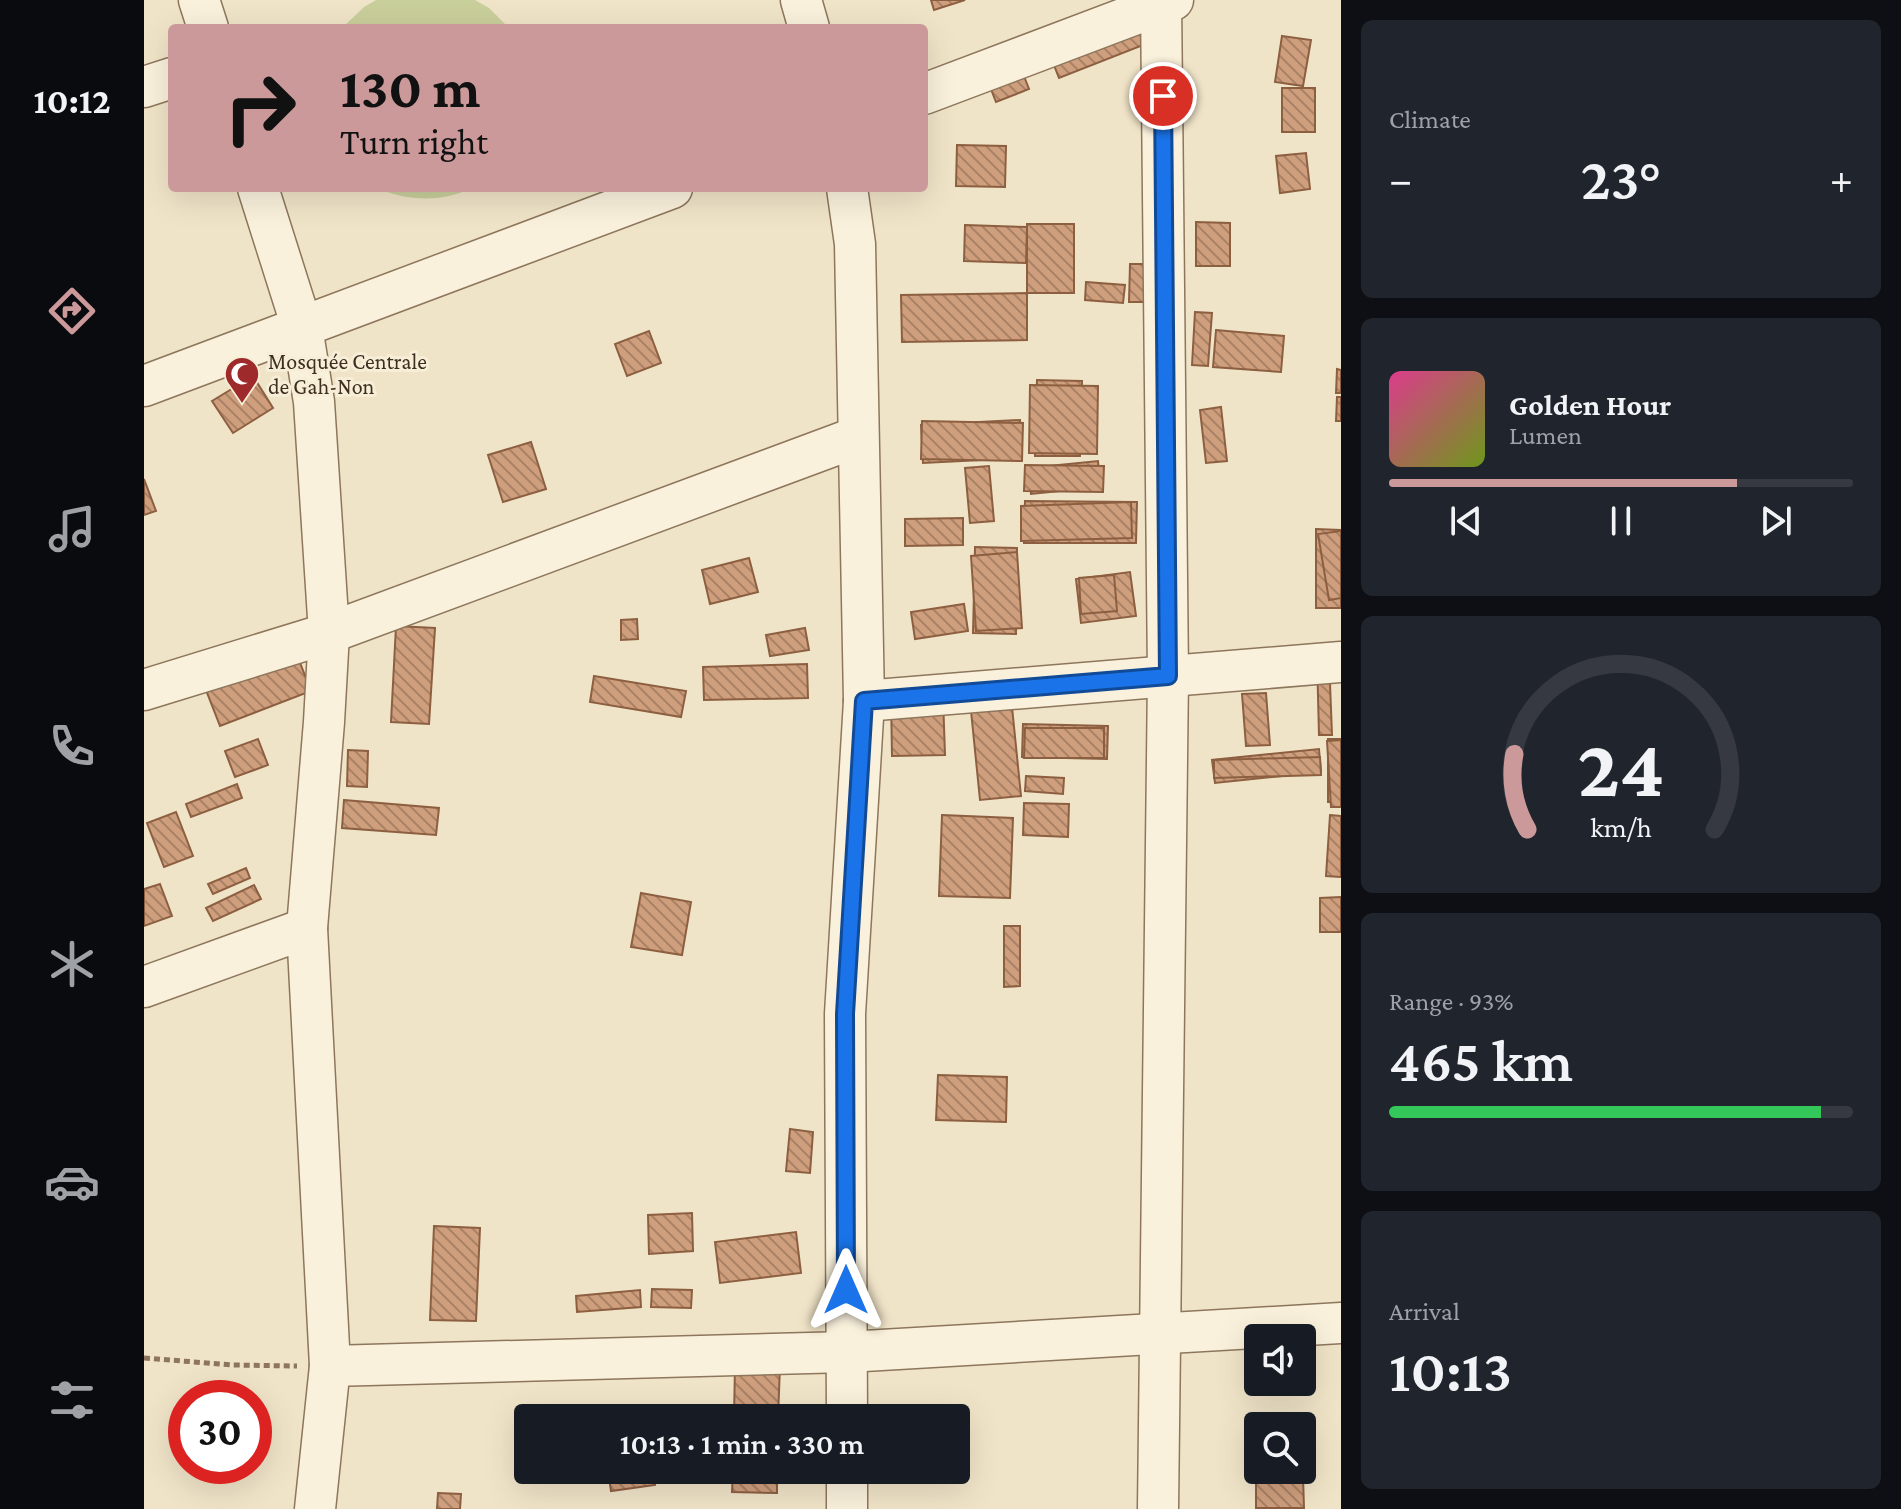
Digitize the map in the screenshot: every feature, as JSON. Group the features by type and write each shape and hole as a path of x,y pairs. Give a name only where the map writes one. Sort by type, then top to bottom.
{"street":[{"path":"199,0 207,24"},
{"path":"801,0 808,24"},
{"path":"928,92 1165,1 1168,676 1158,1509"},
{"path":"144,87 168,79"},
{"path":"259,192 302,327 314,402 329,633 307,928 330,1366 315,1509"},
{"path":"144,386 661,192"},
{"path":"847,1404 845,1014 864,701 855,244 848,192"},
{"path":"144,690 329,633 857,437"},
{"path":"864,701 1341,662"},
{"path":"144,987 307,928"},
{"path":"330,1366 847,1352 1341,1323"},
{"path":"847,1484 847,1509"}],"path":[{"path":"144,1358 233,1365 330,1366"}],"green space":[{"path":"376,0 475,0 489,8 505,24 346,24"},
{"path":"388,192 462,192 436,198 400,196"}],"building":[{"path":"931,0 965,0 934,10"},
{"path":"1154,20 1161,38 1059,78 1052,60"},
{"path":"1282,36 1311,40 1303,86 1275,82"},
{"path":"1020,66 1029,89 996,102 987,79"},
{"path":"1282,88 1315,88 1315,132 1282,132"},
{"path":"957,145 1006,146 1005,187 956,186"},
{"path":"1306,153 1310,189 1280,193 1276,156"},
{"path":"1196,222 1230,223 1230,266 1196,266"},
{"path":"1027,224 1074,224 1074,293 1027,293"},
{"path":"965,225 1027,227 1026,263 964,261"},
{"path":"1130,264 1146,264 1146,302 1129,302"},
{"path":"1086,282 1125,285 1123,303 1085,300"},
{"path":"1027,293 1027,340 902,342 901,295"},
{"path":"1195,312 1212,313 1208,366 1192,365"},
{"path":"1216,330 1284,336 1281,372 1213,367"},
{"path":"649,331 661,363 627,376 615,344"},
{"path":"1337,369 1341,370 1341,393 1336,393"},
{"name":"Mosquée Centrale de Gah-Non","path":"253,376 273,408 233,433 212,401"},
{"path":"1037,380 1082,381 1080,456 1035,456"},
{"path":"1030,385 1098,386 1097,454 1029,453"},
{"path":"1337,397 1341,397 1341,421 1336,421"},
{"path":"1221,407 1227,461 1206,463 1200,410"},
{"path":"1020,420 1022,458 923,463 921,425"},
{"path":"922,421 1023,423 1022,461 921,459"},
{"path":"531,442 546,489 503,502 488,455"},
{"path":"1098,461 1100,487 1031,494 1029,468"},
{"path":"1025,465 1104,466 1103,492 1024,491"},
{"path":"989,466 994,521 970,523 965,468"},
{"path":"144,479 156,511 144,515"},
{"path":"1025,501 1137,502 1136,543 1024,543"},
{"path":"1131,502 1132,538 1021,541 1021,506"},
{"path":"963,518 963,545 905,546 905,519"},
{"path":"1316,529 1341,530 1341,608 1316,608"},
{"path":"1341,531 1341,598 1329,600 1318,534"},
{"path":"975,547 1017,548 1016,634 973,633"},
{"path":"1017,552 1022,628 976,631 971,556"},
{"path":"749,558 758,592 710,604 702,570"},
{"path":"1130,572 1136,616 1081,623 1076,579"},
{"path":"1114,575 1117,611 1081,614 1079,578"},
{"path":"964,604 968,631 915,639 911,612"},
{"path":"637,619 638,639 621,640 621,620"},
{"path":"396,626 435,628 429,724 391,722"},
{"path":"805,628 809,650 770,656 766,635"},
{"path":"297,655 311,691 220,726 206,690"},
{"path":"1317,658 1329,658 1332,735 1319,735"},
{"path":"807,664 808,698 704,700 703,667"},
{"path":"594,676 686,691 681,717 590,702"},
{"path":"1010,687 1021,796 980,800 969,691"},
{"path":"1266,693 1270,745 1246,746 1242,694"},
{"path":"943,697 945,755 892,756 891,698"},
{"path":"1023,724 1108,726 1107,759 1022,757"},
{"path":"1025,728 1104,728 1104,758 1024,758"},
{"path":"258,739 268,765 235,777 225,751"},
{"path":"1328,739 1341,739 1341,802 1328,802"},
{"path":"1341,740 1341,807 1331,807 1327,741"},
{"path":"1319,749 1321,772 1215,783 1212,760"},
{"path":"348,750 368,751 367,787 347,786"},
{"path":"1320,757 1321,775 1214,778 1214,760"},
{"path":"1026,776 1064,778 1063,794 1025,791"},
{"path":"237,784 242,798 191,817 186,804"},
{"path":"344,800 439,808 436,835 342,828"},
{"path":"1024,803 1069,804 1068,837 1023,835"},
{"path":"176,812 193,856 164,867 147,823"},
{"path":"942,815 1013,818 1010,898 939,896"},
{"path":"1330,815 1341,816 1341,877 1326,876"},
{"path":"246,868 250,878 213,894 208,884"},
{"path":"160,884 172,916 144,926 144,889"},
{"path":"254,885 261,899 213,921 206,908"},
{"path":"641,893 691,902 682,955 631,947"},
{"path":"1341,897 1341,932 1320,932 1320,898"},
{"path":"1004,926 1020,926 1020,986 1004,987"},
{"path":"938,1075 1007,1077 1006,1122 936,1120"},
{"path":"790,1129 813,1132 810,1173 786,1171"},
{"path":"692,1213 693,1251 649,1254 648,1215"},
{"path":"434,1226 480,1228 476,1321 430,1320"},
{"path":"796,1232 801,1273 720,1283 715,1242"},
{"path":"652,1289 692,1290 691,1308 651,1307"},
{"path":"640,1290 641,1307 577,1312 576,1296"},
{"path":"735,1365 780,1366 779,1404 734,1404"},
{"path":"610,1484 655,1484 655,1485 611,1491"},
{"path":"732,1484 777,1484 777,1493 732,1492"},
{"path":"1256,1484 1303,1484 1304,1508 1256,1508"},
{"path":"438,1493 461,1494 460,1509 437,1509"}],"place":[{"name":"Mosquée Centrale de Gah-Non","path":"242,405"}],"route":[{"path":"846,1290 845,1014 864,701 1168,676 1163,96"}]}
